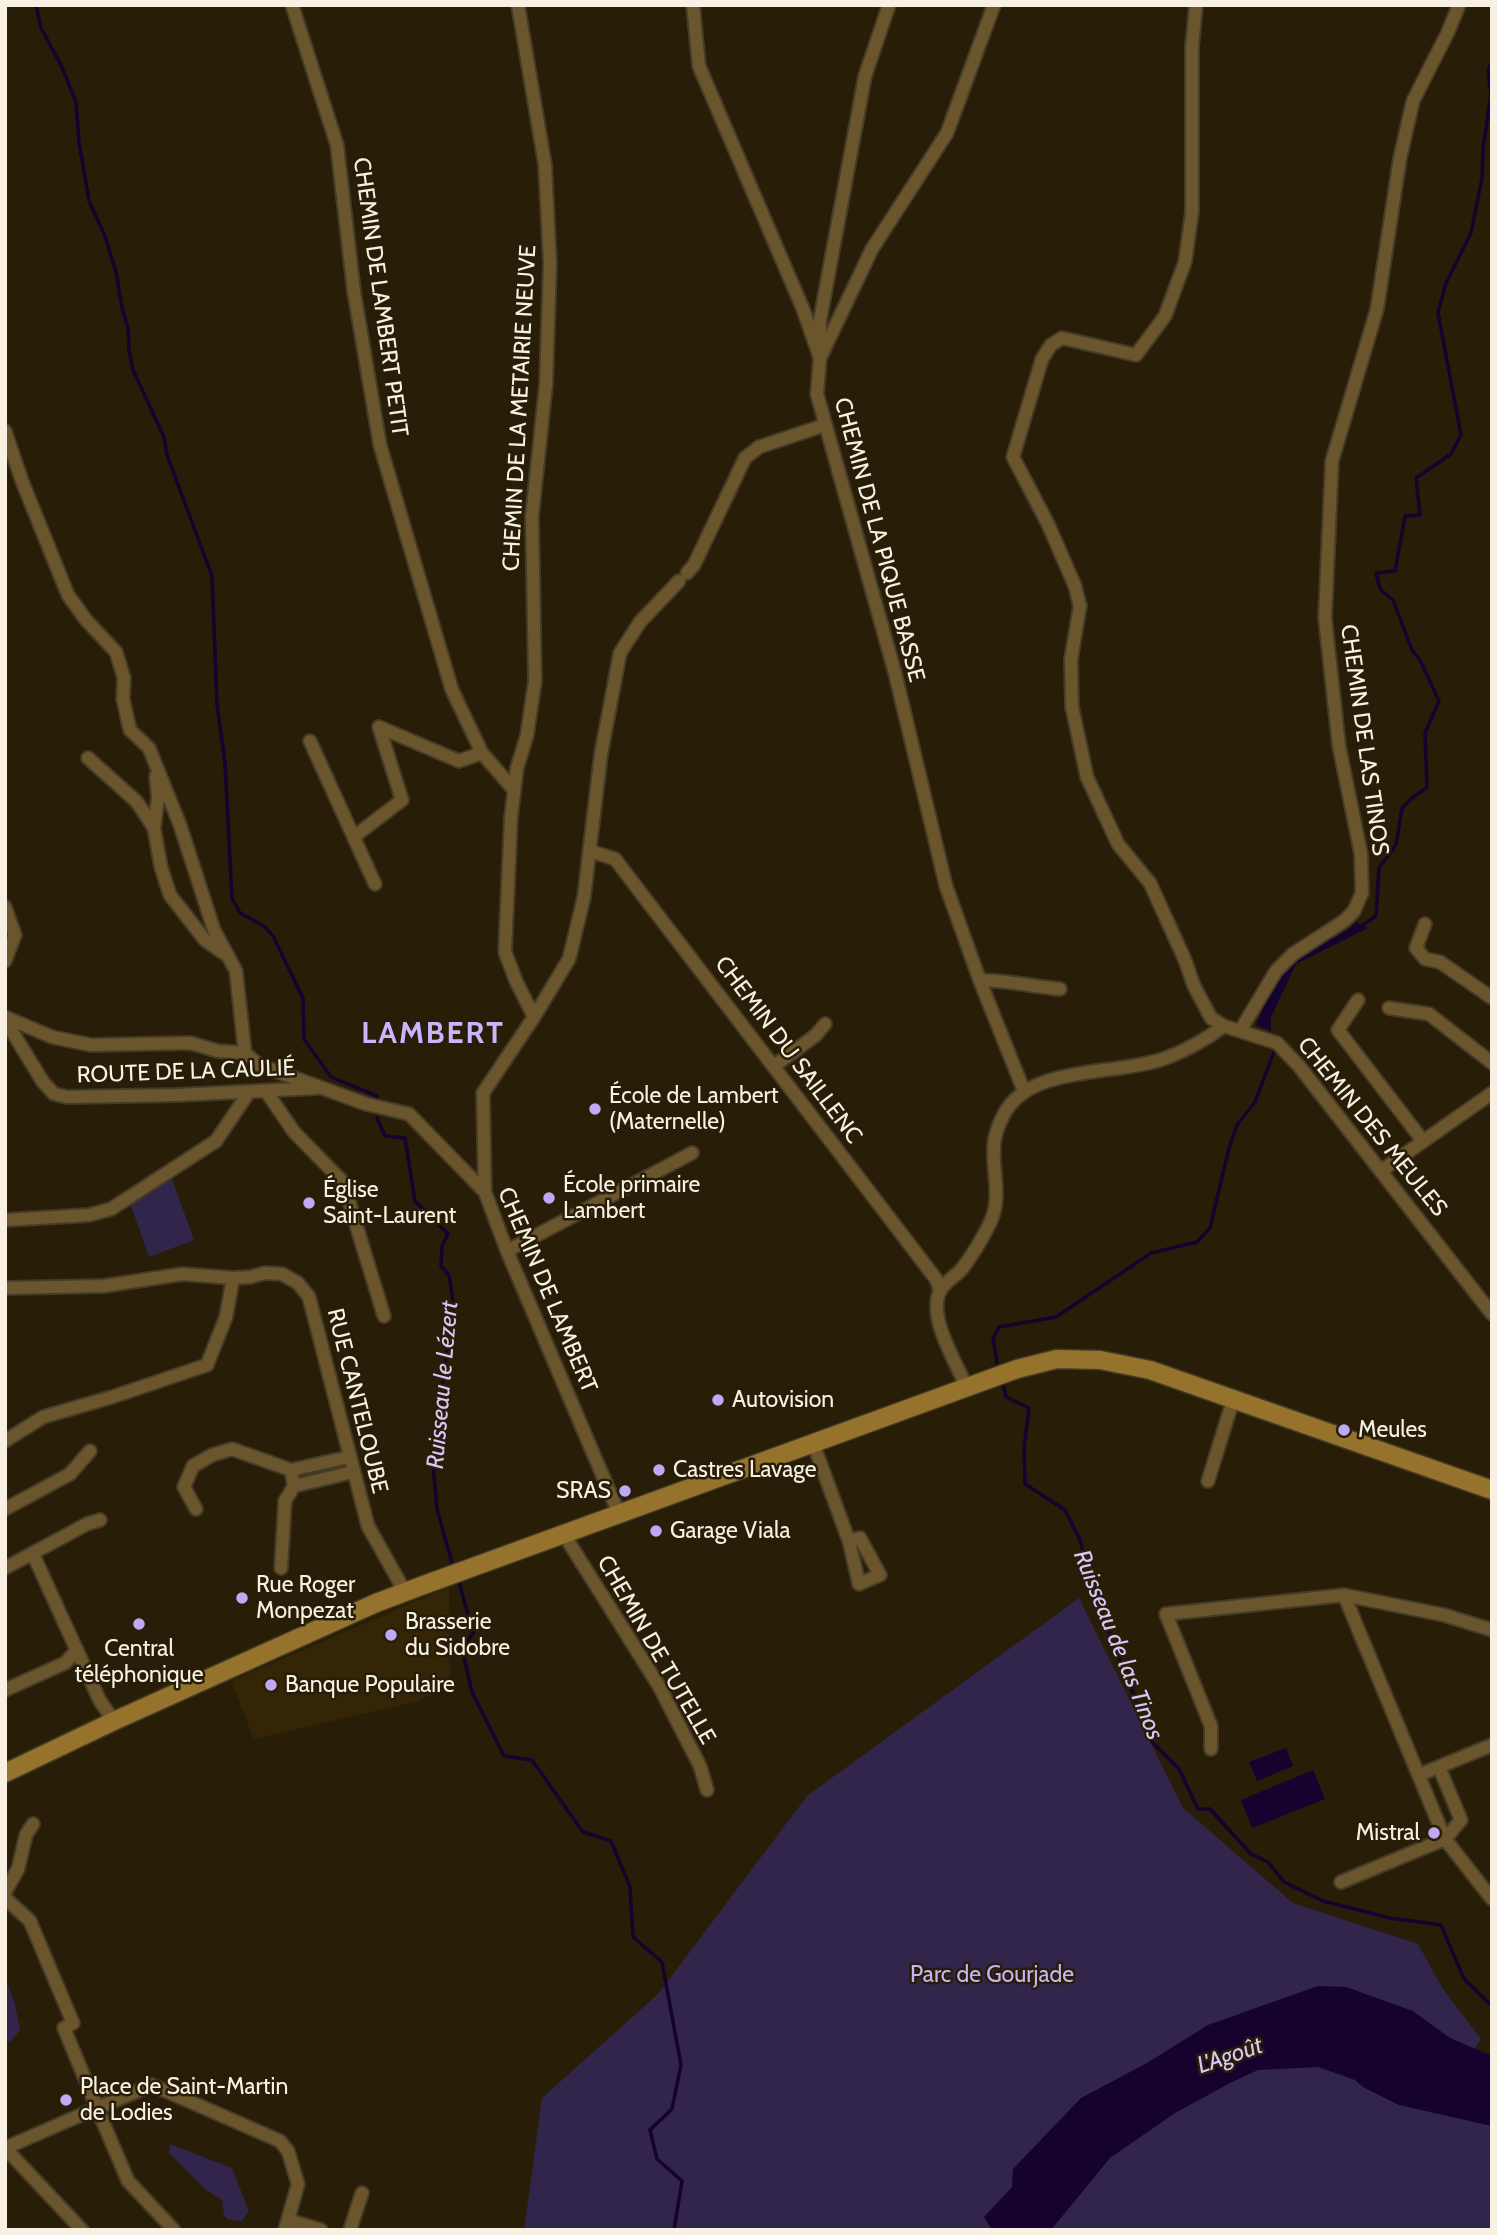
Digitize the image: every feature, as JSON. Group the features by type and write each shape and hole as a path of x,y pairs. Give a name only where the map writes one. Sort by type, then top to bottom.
{"main road":[{"path":"5,1773 114,1721 405,1592 1017,1369 1057,1359 1100,1360 1150,1370 1492,1490"},
{"path":"5,1760 94,1721 114,1721"}],"street":[{"name":"CHEMIN DE LAMBERT PETIT","path":"292,5 337,145 354,292 380,445 452,690 482,753 514,790"},
{"name":"CHEMIN DE LA METAIRIE NEUVE","path":"518,5 545,165 550,264 547,384 532,516 535,681 527,735 514,790 505,953 534,1017"},
{"name":"CHEMIN DE LA PIQUE BASSE","path":"693,5 699,66 803,309 820,358 817,394 895,673 946,886 1024,1091"},
{"path":"820,358 820,320 865,76 889,5"},
{"path":"820,358 872,249 947,133 994,5"},
{"path":"967,1388 937,1320 936,1305 940,1290 976,1250 991,1221 998,1193 993,1145 1004,1114 1024,1091 1055,1078 1161,1060 1200,1044 1224,1026 1211,1018 1194,986 1150,883 1118,844 1087,777 1072,707 1071,659 1080,606 1075,586 1048,524 1013,457 1042,359 1051,345 1062,338 1136,355 1165,316 1185,262 1192,212 1192,47 1196,5"},
{"name":"CHEMIN DE LAS TINOS","path":"1240,1031 1276,971 1293,954 1345,921 1354,911 1362,893 1362,854 1339,746 1325,618 1332,461 1377,309 1400,158 1413,101 1459,5"},
{"path":"485,1192 483,1093 569,959 584,897 601,754 620,653 640,622 694,565 745,458 759,447 825,425"},
{"path":"5,431 68,595 86,620 116,652 124,678 123,699 130,730 149,748 155,761 180,825 214,930 236,971 245,1053 218,1051 190,1044 92,1045 52,1037 5,1018"},
{"path":"355,836 402,800 379,727 459,761 482,753"},
{"path":"310,741 375,884"},
{"path":"88,758 137,802 154,828"},
{"path":"155,761 158,798 154,828 161,867 170,895 205,940 228,956"},
{"name":"CHEMIN DU SAILLENC","path":"590,850 615,859 928,1269 940,1290"},
{"path":"5,907 15,935 5,961"},
{"path":"1425,924 1416,948 1425,959 1440,962 1492,998"},
{"path":"980,981 986,979 1060,989"},
{"path":"1358,1000 1338,1030 1423,1141"},
{"path":"1389,1008 1429,1014 1492,1063"},
{"name":"ROUTE DE LA CAULIÉ","path":"5,1018 43,1082 54,1094 66,1097 324,1088"},
{"path":"774,1066 816,1035 825,1024"},
{"name":"CHEMIN DES MEULES","path":"1224,1026 1277,1043 1300,1066 1492,1314"},
{"name":"CHEMIN DE LAMBERT","path":"245,1053 258,1065 366,1104 409,1114 485,1192 507,1251 619,1514"},
{"path":"266,1091 294,1132 343,1182 384,1316"},
{"path":"5,1220 89,1215 111,1209 216,1141 249,1092"},
{"path":"1381,1171 1492,1093"},
{"path":"507,1251 692,1153"},
{"name":"RUE CANTELOUBE","path":"5,1288 103,1286 183,1274 233,1278 265,1273 282,1274 298,1283 309,1297 368,1526 405,1592"},
{"path":"5,1441 43,1417 207,1365 226,1317 233,1278"},
{"path":"1208,1481 1234,1398"},
{"path":"813,1443 849,1541"},
{"path":"195,1509 184,1487 193,1466 212,1455 232,1449 291,1470 349,1457"},
{"path":"5,1509 70,1474 90,1451"},
{"path":"281,1567 285,1501 294,1486 291,1470"},
{"path":"294,1486 354,1472"},
{"path":"5,1568 87,1524 100,1520"},
{"name":"CHEMIN DE TUTELLE","path":"563,1533 659,1686 700,1766 708,1790"},
{"path":"33,1554 100,1701 114,1721"},
{"path":"1211,1749 1211,1726 1166,1614 1343,1595 1444,1615 1492,1630"},
{"path":"1343,1595 1445,1839 1492,1899"},
{"path":"5,1690 65,1663 78,1650"},
{"path":"1419,1775 1492,1745"},
{"path":"1341,1882 1445,1839 1461,1820 1438,1767"},
{"path":"5,1892 18,1869 26,1835 33,1824"},
{"path":"5,1898 30,1921 73,2023 65,2028 128,2181 174,2230"},
{"path":"82,2230 5,2148 152,2085 280,2141 288,2151 298,2184 287,2225 321,2230"},
{"path":"350,2230 362,2193"}],"shaded area":[{"path":"449,1587 450,1675 437,1693 414,1702 254,1739 231,1681"}],"green space":[{"path":"171,1176 194,1240 149,1257 130,1203"},
{"name":"Parc de Gourjade","path":"1079,1598 1183,1808 1293,1903 1418,1944 1443,1989 1481,2039 1432,2112 1492,2126 1492,2230 524,2230 542,2098 658,1994 807,1796"},
{"path":"5,1977 15,2004 20,2030 10,2042 5,2040"},
{"path":"170,2144 232,2168 249,2211 242,2221 229,2220 224,2215 222,2200 206,2190 169,2153"}],"water":[{"path":"1356,922 1368,928 1296,964 1271,1017 1271,1031 1256,1025 1267,999 1288,963 1301,952 1341,934"},
{"path":"1286,1748 1293,1766 1257,1781 1249,1762"},
{"path":"1313,1770 1325,1799 1252,1828 1241,1800"},
{"name":"L'Agoût","path":"1318,1986 1346,1987 1413,2011 1450,2038 1492,2056 1492,2126 1399,2105 1363,2087 1355,2080 1318,2067 1258,2070 1175,2113 1110,2158 1051,2230 992,2230 984,2217 1012,2187 1013,2169 1081,2098 1147,2063 1208,2025"}],"waterway":[{"path":"36,5 41,28 61,65 76,102 79,142 89,201 105,236 116,272 128,328 133,370 164,437 167,455 212,576 217,704 225,763 232,898 240,913 264,926 273,936 303,998 304,1039 331,1077 377,1096 377,1102"},
{"name":"Ruisseau de las Tinos","path":"1360,927 1376,916 1379,868 1396,845 1402,808 1427,787 1425,733 1439,701 1420,660 1412,650 1393,600 1380,589 1376,573 1395,571 1405,516 1420,515 1416,478 1451,454 1461,435 1438,313 1446,283 1471,233 1482,178 1483,148 1491,95 1488,71 1492,62"},
{"name":"Ruisseau de las Tinos","path":"997,1363 993,1338 999,1327 1056,1317 1151,1253 1197,1242 1210,1228 1237,1125 1255,1102 1275,1049"},
{"name":"Ruisseau le Lézert","path":"377,1118 385,1136 405,1138 415,1201 448,1234 442,1246 441,1266 449,1275 453,1300 433,1464 437,1509 452,1563"},
{"name":"Ruisseau de las Tinos","path":"1003,1384 1006,1397 1029,1408 1024,1448 1025,1484 1065,1510 1080,1540 1094,1593 1152,1742 1179,1769 1198,1809 1210,1809 1251,1854 1268,1862 1284,1882 1323,1901 1390,1918 1441,1925 1464,1979 1492,2006"},
{"name":"Ruisseau le Lézert","path":"459,1582 473,1633 462,1649 472,1692 504,1756 532,1760 583,1832 611,1841 630,1887 633,1937 662,1962 681,2065 672,2109 650,2130 657,2159 682,2181 674,2230"}],"place":[{"name":"École de Lambert (Maternelle)","path":"595,1109"},
{"name":"École primaire Lambert","path":"549,1198"},
{"name":"Église Saint-Laurent","path":"309,1203"},
{"name":"Autovision","path":"718,1400"},
{"name":"Meules","path":"1344,1430"},
{"name":"Castres Lavage","path":"659,1470"},
{"name":"SRAS","path":"625,1491"},
{"name":"Garage Viala","path":"656,1531"},
{"name":"Rue Roger Monpezat","path":"242,1598"},
{"name":"Central téléphonique","path":"139,1624"},
{"name":"Brasserie du Sidobre","path":"391,1635"},
{"name":"Banque Populaire","path":"271,1685"},
{"name":"Mistral","path":"1434,1833"},
{"name":"Place de Saint-Martin de Lodies","path":"66,2100"}],"district":[{"name":"LAMBERT","path":"433,1034"}]}
